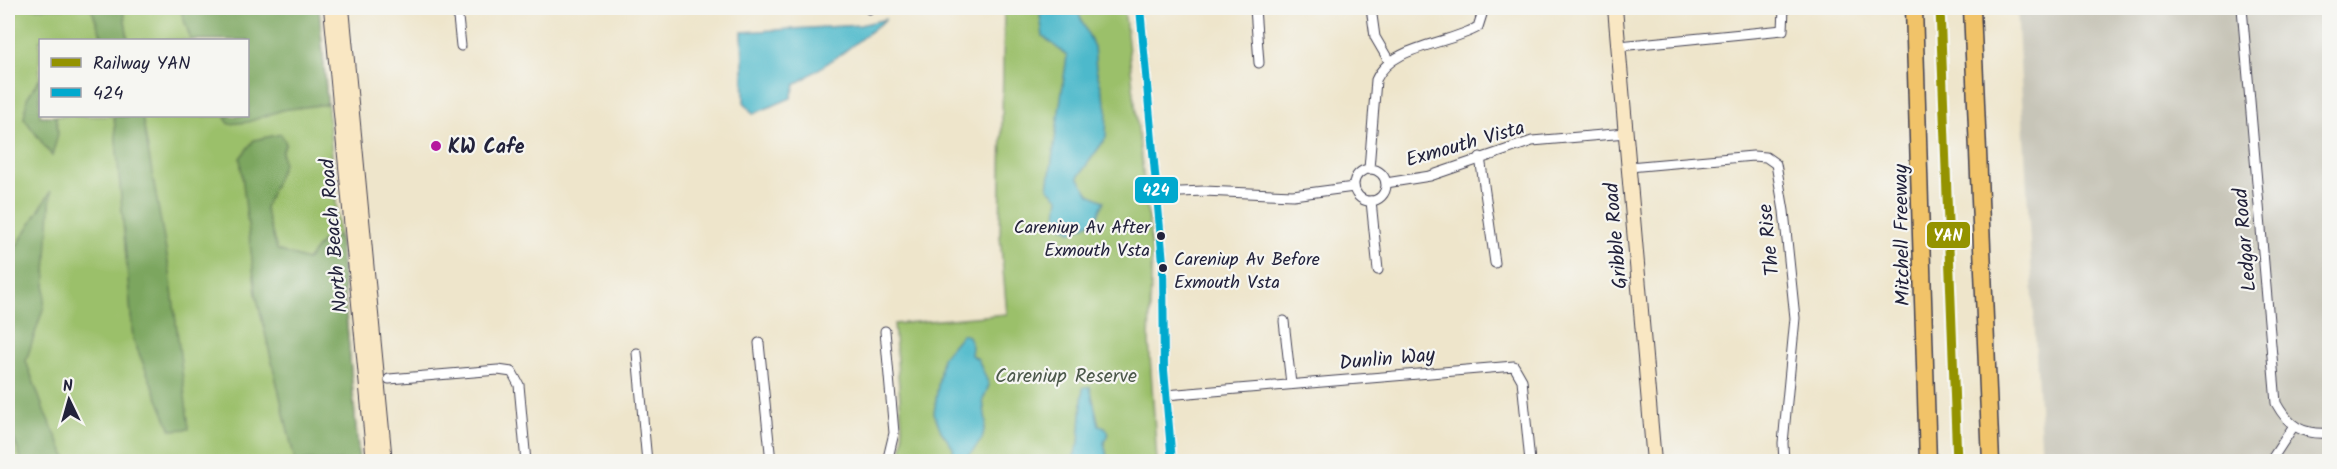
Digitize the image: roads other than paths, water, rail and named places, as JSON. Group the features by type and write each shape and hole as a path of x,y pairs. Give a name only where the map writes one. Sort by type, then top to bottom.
{"highway":[{"name":"Mitchell Freeway","path":"1914,8 1928,462"},
{"path":"1972,8 1990,462"}],"main road":[{"name":"North Beach Road","path":"331,8 374,462"},
{"name":"North Beach Road","path":"342,8 385,462"},
{"name":"Gribble Road","path":"1615,8 1654,462"}],"street":[{"path":"457,8 461,46"},
{"path":"1140,8 1165,290 1166,395 1172,462"},
{"path":"1255,8 1259,63"},
{"path":"1371,8 1375,37 1389,61"},
{"path":"1369,169 1376,80 1381,69 1389,61 1426,46 1461,37 1478,27 1484,8"},
{"path":"1619,46 1783,30 1784,8"},
{"name":"Ledgar Road","path":"2242,8 2276,403 2293,427"},
{"name":"Exmouth Vista","path":"1386,183 1430,176 1532,141 1626,133"},
{"name":"The Rise","path":"1629,167 1753,156 1766,157 1776,164 1784,211 1795,318 1783,443 1784,462"},
{"path":"1480,157 1495,263"},
{"path":"1369,169 1380,173 1386,183 1380,197 1371,201 1360,198 1354,187 1356,177 1369,169"},
{"path":"1158,193 1204,190 1293,195 1354,187"},
{"path":"1371,201 1377,270"},
{"path":"1284,321 1291,384"},
{"path":"885,331 894,433 887,462"},
{"path":"759,343 771,462"},
{"path":"636,353 647,462"},
{"name":"Dunlin Way","path":"1166,395 1514,366 1522,380 1530,462"},
{"path":"389,379 498,370 516,374 526,462"},
{"path":"2270,462 2293,427 2304,432 2330,433"}],"water":[{"path":"1045,8 1076,8 1094,47 1096,69 1107,108 1106,138 1078,177 1089,194 1104,201 1096,220 1072,232 1056,222 1059,198 1048,188 1067,56 1043,36 1040,15"},
{"path":"886,19 844,52 795,85 791,98 753,114 744,102 742,32 860,25"},
{"path":"962,334 968,336 972,346 971,355 978,359 989,385 983,400 986,422 982,439 969,456 968,461 954,461 953,448 941,431 934,413 942,358"},
{"path":"1083,387 1090,387 1099,425 1105,427 1109,433 1104,442 1108,461 1072,461 1079,443"}],"rail line":[{"name":"YAN","path":"1940,8 1957,462"}],"place":[{"name":"KW Cafe","path":"436,146"},
{"name":"Careniup Av After Exmouth Vsta","path":"1161,236"},
{"name":"Careniup Av Before Exmouth Vsta","path":"1163,268"}],"park label":[{"name":"Careniup Reserve","path":"1066,375"}]}
